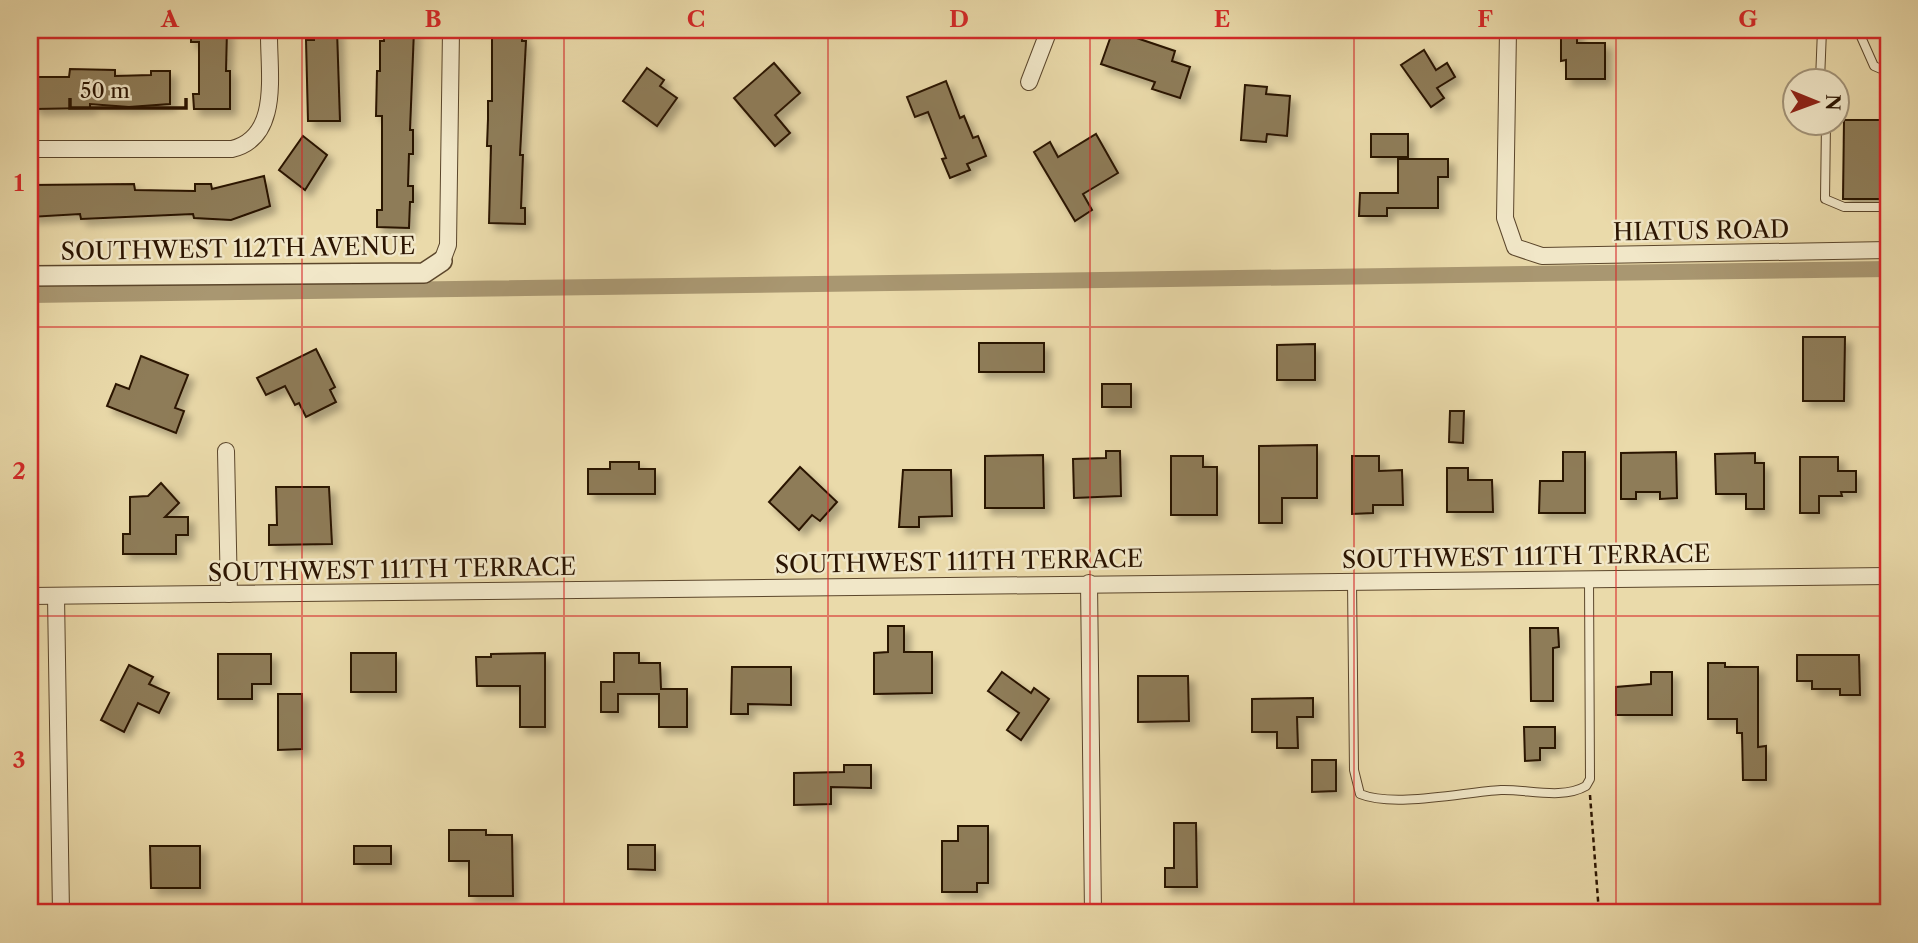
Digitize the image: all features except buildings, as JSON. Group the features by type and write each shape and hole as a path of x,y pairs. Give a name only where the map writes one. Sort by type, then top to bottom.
{"street":[{"path":"30,149 232,149 257,137 267,112 269,30"},
{"path":"442,261 448,245 451,30"},
{"path":"1029,82 1049,30"},
{"name":"HIATUS ROAD","path":"1508,30 1506,218 1515,247 1542,256 1888,250"},
{"name":"SOUTHWEST 112TH AVENUE","path":"30,276 424,273 442,261"},
{"path":"226,451 229,594"},
{"name":"SOUTHWEST 111TH TERRACE","path":"30,596 1888,576"},
{"path":"1088,583 1093,913"},
{"path":"56,596 61,913"}],"lane":[{"path":"1821,66 1822,30"},
{"path":"1858,30 1874,66 1888,72"},
{"path":"1826,136 1825,198 1844,207 1888,207"},
{"path":"1352,582 1354,770 1360,794 1367,797 1449,797 1500,790 1570,792 1586,786 1590,779 1589,579"}],"path":[{"path":"1586,786 1592,799 1600,913"}],"waterway":[{"path":"30,295 1888,269"}]}
